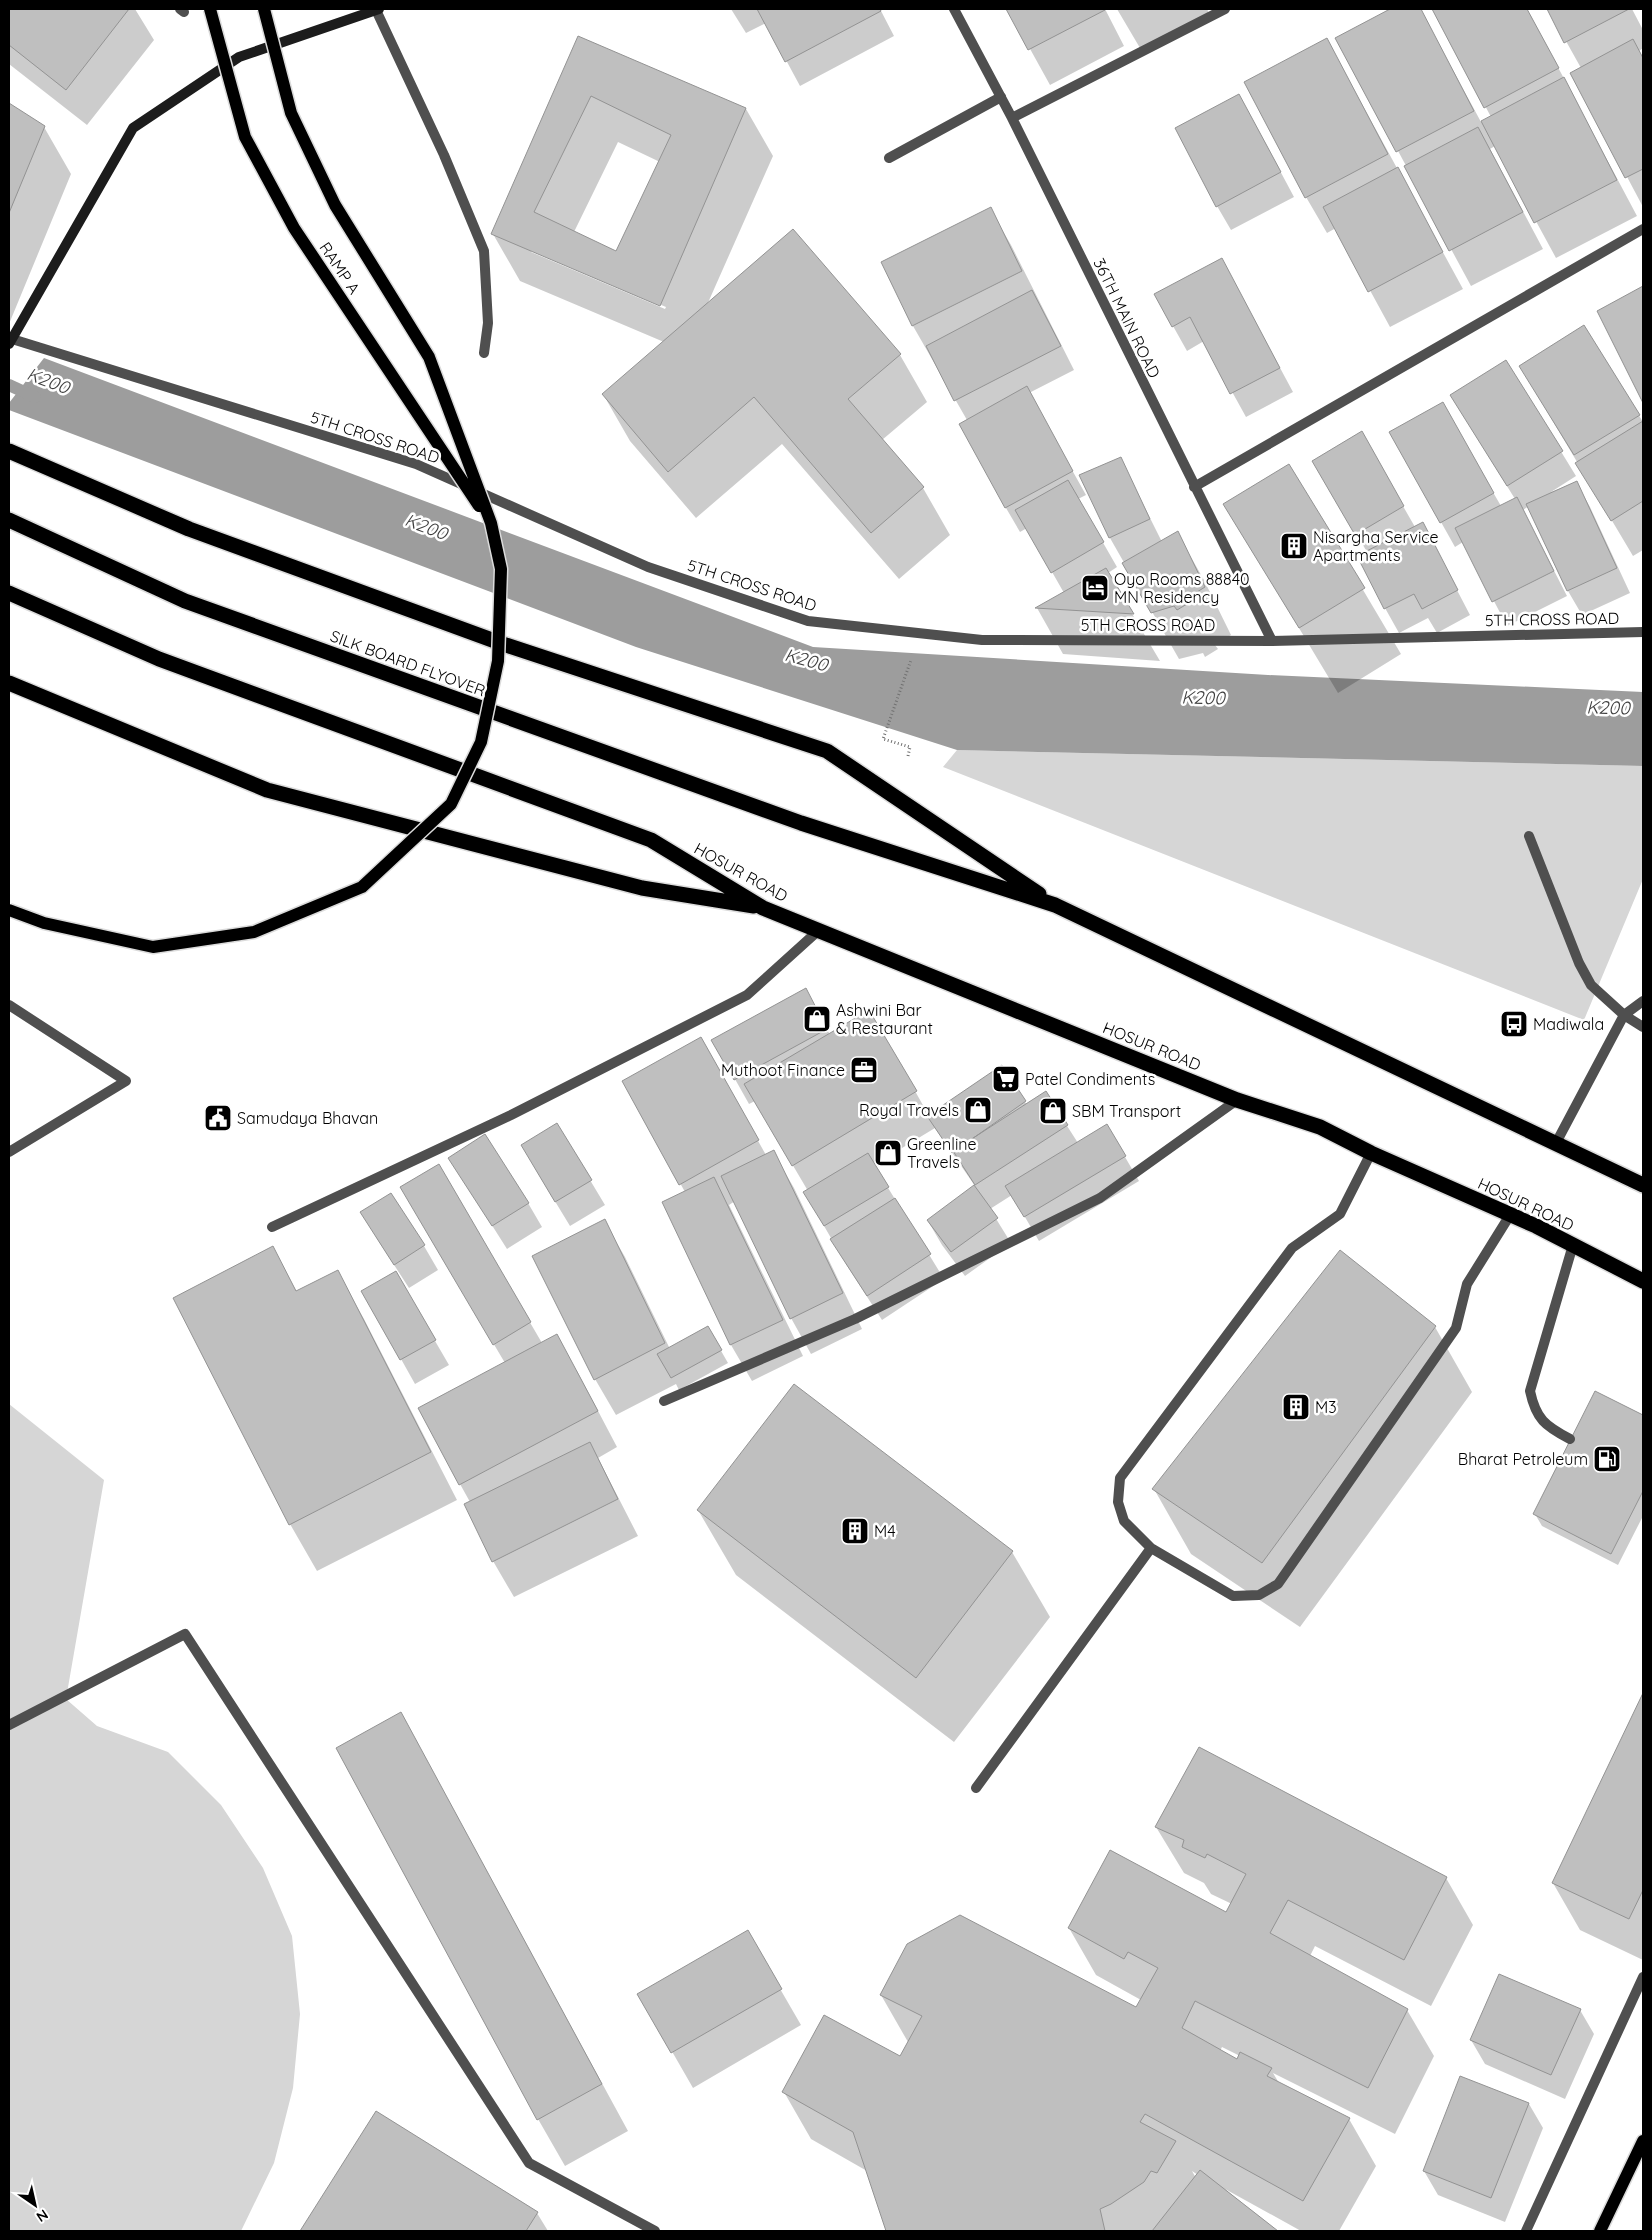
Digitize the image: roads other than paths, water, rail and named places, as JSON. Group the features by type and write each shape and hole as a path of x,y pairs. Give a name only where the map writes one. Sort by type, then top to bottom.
{"highway":[{"path":"9,452 190,529 503,644 827,750 1055,905 1643,1185"},
{"name":"SILK BOARD FLYOVER","path":"9,520 185,601 802,823 1055,905"},
{"name":"HOSUR ROAD","path":"9,594 159,659 650,840 763,908 1237,1100 1320,1127 1574,1245 1643,1282"},
{"path":"9,683 268,790 642,888 763,908"}],"main road":[{"name":"RAMP A","path":"210,9 245,137 294,228 491,523"},
{"path":"9,910 44,923 152,947 254,932 362,887 451,804 481,742 498,661 501,569 491,523 429,357 335,205 292,113 264,9"},
{"path":"1600,2231 1643,2141"}],"street":[{"path":"10,340 133,128 239,57 378,9 444,155 484,251 488,323 484,353"},
{"name":"36TH MAIN ROAD","path":"954,9 1012,118 1272,641"},
{"path":"1012,118 1225,9"},
{"path":"889,158 1001,97"},
{"path":"1194,487 1643,229"},
{"name":"5TH CROSS ROAD","path":"10,340 416,464 648,567 808,621 982,640 1272,641 1643,632"},
{"path":"1529,836 1591,985 1624,1015 1643,1027"},
{"path":"272,1226 511,1115 747,995 819,930"},
{"path":"1556,1143 1624,1015 1643,1001"},
{"path":"9,1005 126,1081 9,1152"},
{"path":"664,1401 855,1319 1100,1198 1237,1100"},
{"path":"1371,1152 1340,1214 1292,1248 1120,1478 1118,1502 1124,1521 1151,1548 1233,1596 1259,1595 1278,1584 1456,1328 1467,1284 1510,1215"},
{"path":"1570,1439 1551,1429 1541,1420 1534,1407 1530,1391 1574,1245"},
{"path":"976,1788 1151,1548"},
{"path":"9,1726 185,1634 529,2163 655,2231"},
{"path":"1526,2231 1643,1977"}],"water":[{"path":"44,358 813,647 1268,675 1643,692 1643,766 957,750 636,647 9,410 9,403"}],"waterway":[{"name":"K200","path":"9,385 35,397"}],"place":[{"name":"Nisargha Service Apartments","path":"1294,546"},
{"name":"Oyo Rooms 88840 MN Residency","path":"1095,588"},
{"name":"Ashwini Bar & Restaurant","path":"817,1019"},
{"name":"Madiwala","path":"1514,1024"},
{"name":"Muthoot Finance","path":"864,1070"},
{"name":"Patel Condiments","path":"1006,1079"},
{"name":"Royal Travels","path":"978,1110"},
{"name":"SBM Transport","path":"1053,1111"},
{"name":"Samudaya Bhavan","path":"218,1118"},
{"name":"Greenline Travels","path":"888,1153"},
{"name":"M3","path":"1296,1407"},
{"name":"Bharat Petroleum","path":"1607,1459"},
{"name":"M4","path":"855,1531"}]}
